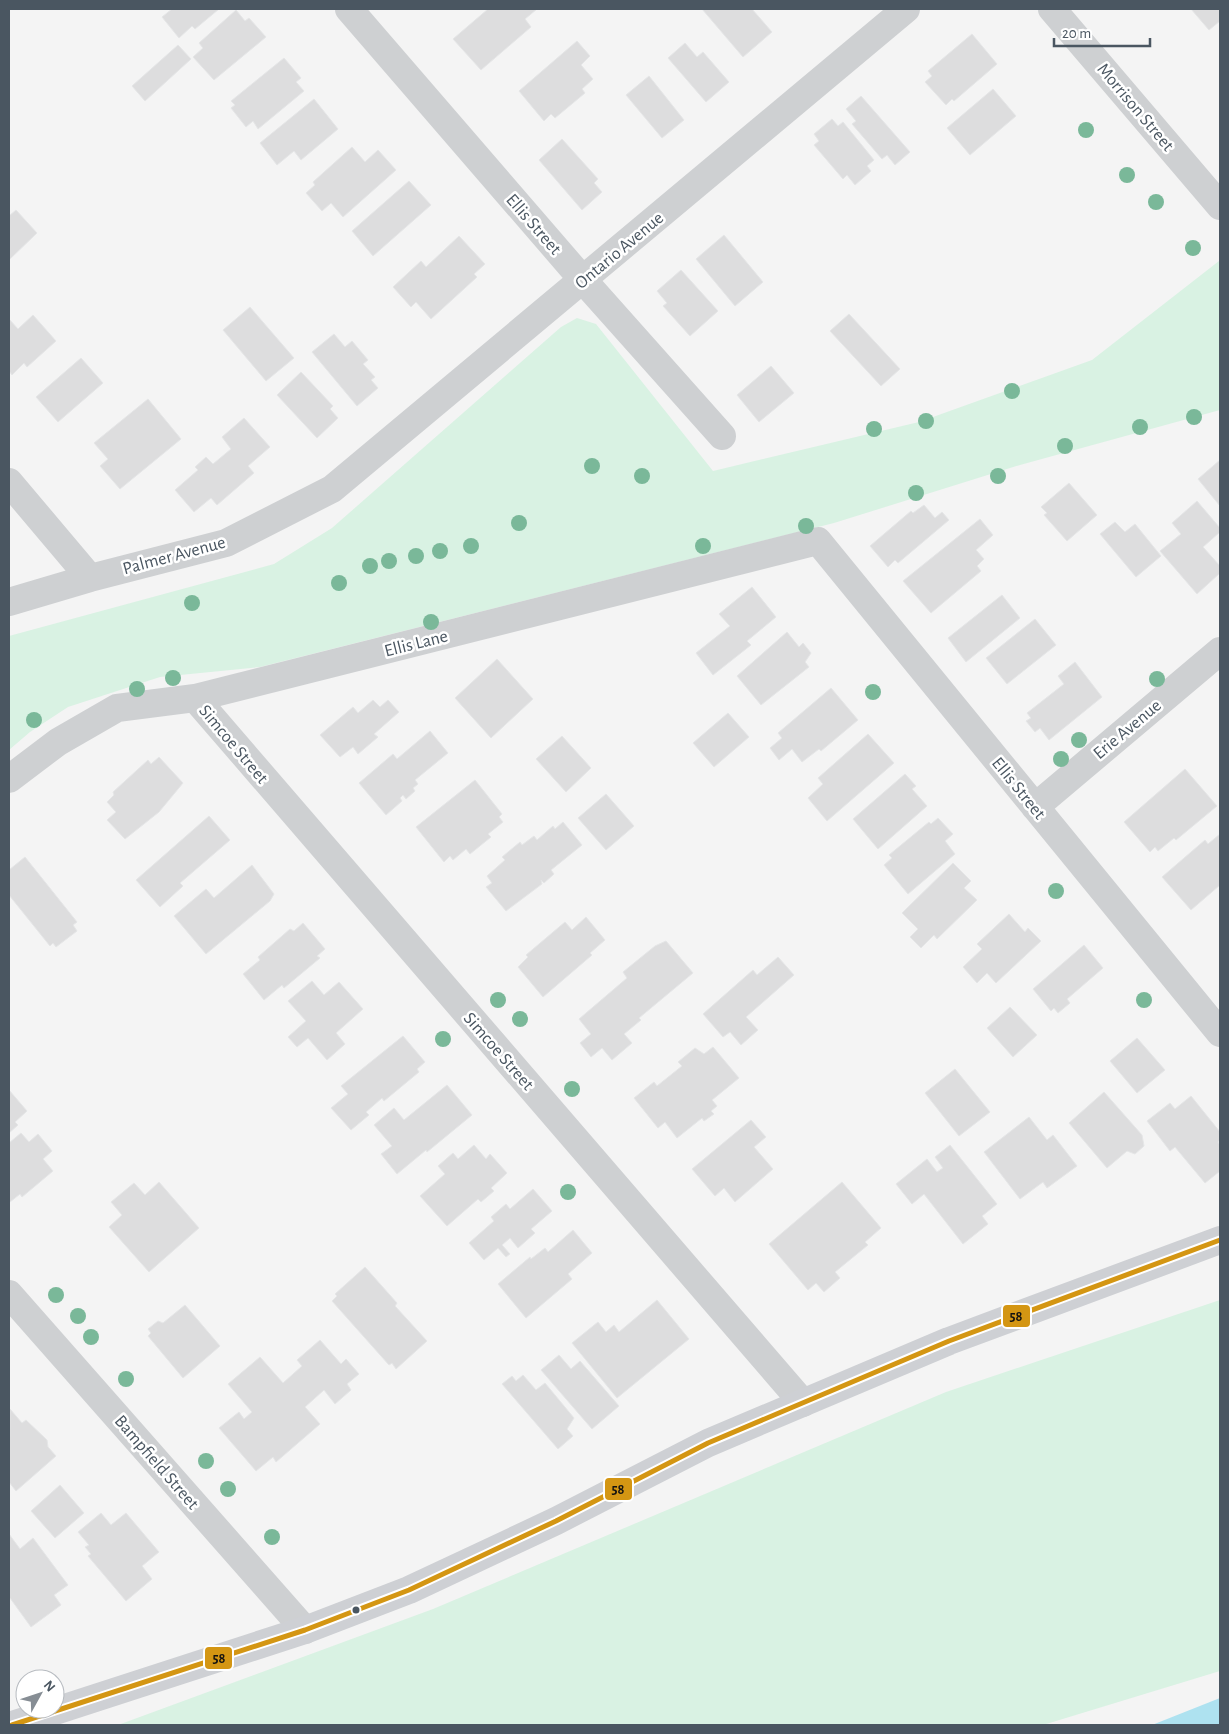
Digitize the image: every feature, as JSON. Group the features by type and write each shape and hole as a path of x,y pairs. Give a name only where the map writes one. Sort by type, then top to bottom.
{"main road":[{"path":"12,1725 305,1630 409,1590 556,1521 708,1443 949,1341 1220,1240"}],"street":[{"name":"Ellis Street","path":"349,9 583,280 722,436"},
{"name":"Ontario Avenue","path":"332,489 906,9"},
{"name":"Morrison Street","path":"1052,9 1220,206"},
{"path":"9,482 90,578"},
{"name":"Palmer Avenue","path":"9,602 90,578 226,543 332,489"},
{"name":"Ellis Street","path":"818,541 1220,1033"},
{"name":"Ellis Lane","path":"17,772 58,742 117,708 195,698 818,541"},
{"name":"Erie Avenue","path":"1035,807 1220,651"},
{"name":"Simcoe Street","path":"195,698 803,1403"},
{"name":"Bampfield Street","path":"9,1294 305,1630"}],"green space":[{"path":"1219,261 1220,410 1020,465 834,523 260,667 160,677 68,707 30,732 9,750 9,636 274,564 332,528 561,327 577,318 596,324 713,471 919,422 1092,360"},
{"path":"1220,1300 1220,1671 1043,1725 118,1725 433,1609 946,1392"}],"water":[{"path":"1220,1698 1220,1725 1152,1725"}],"building":[{"path":"172,9 219,9 195,29 192,26 179,38 162,17"},
{"path":"488,9 537,9 525,19 531,27 481,70 453,39"},
{"path":"702,9 752,9 772,32 743,57"},
{"path":"1191,9 1220,9 1220,21 1209,30"},
{"path":"236,10 245,21 249,18 266,37 214,80 193,57 203,48 199,43"},
{"path":"972,34 997,64 954,101 952,99 946,105 925,82 932,76 928,71"},
{"path":"577,41 590,56 581,65 593,79 582,89 585,93 555,118 551,114 544,121 519,91"},
{"path":"685,43 697,57 703,52 729,82 706,102 668,58"},
{"path":"178,45 191,59 145,101 132,86"},
{"path":"284,58 301,78 296,82 304,91 258,129 253,121 246,127 231,108 235,105 231,101"},
{"path":"649,76 684,120 662,138 626,95"},
{"path":"993,89 1016,116 970,155 947,128"},
{"path":"861,96 910,152 895,165 887,155 882,159 852,124 856,121 846,109"},
{"path":"314,99 338,129 301,160 294,151 277,165 260,143"},
{"path":"832,119 838,126 843,122 874,160 867,166 871,171 855,185 847,175 843,179 814,145 819,141 814,134"},
{"path":"562,139 598,179 594,183 602,192 582,210 539,160"},
{"path":"352,147 365,162 378,150 396,170 343,217 331,203 322,211 306,193 315,185 313,182"},
{"path":"409,181 431,205 373,256 352,231"},
{"path":"16,210 37,233 9,260 9,216"},
{"path":"724,235 763,282 735,306 696,259"},
{"path":"459,236 485,264 474,274 477,277 431,319 416,302 411,307 393,287 421,261 426,267"},
{"path":"681,270 718,311 690,336 663,306 667,303 657,291"},
{"path":"250,307 294,358 266,381 223,330"},
{"path":"849,314 900,369 881,386 830,331"},
{"path":"33,315 56,341 27,367 24,363 12,375 9,371 9,319 18,329"},
{"path":"334,334 345,347 352,341 368,360 363,364 375,377 371,380 378,388 357,406 312,352"},
{"path":"81,358 103,383 58,422 36,397"},
{"path":"771,366 794,393 759,422 737,395"},
{"path":"301,372 333,406 330,409 338,418 317,438 277,395"},
{"path":"148,399 181,439 120,489 100,466 108,459 94,443"},
{"path":"244,418 270,447 248,466 254,473 217,505 211,498 194,512 175,490 198,470 195,467 206,457 213,464 231,449 222,437"},
{"path":"1220,460 1220,506 1198,479"},
{"path":"1069,483 1097,515 1067,541 1044,515 1047,513 1041,507"},
{"path":"1197,501 1220,528 1220,532 1203,547 1220,566 1220,573 1197,594 1160,551 1181,534 1172,523"},
{"path":"924,505 935,518 942,512 949,520 898,563 895,560 888,567 870,546 911,511 913,513"},
{"path":"980,519 993,535 976,550 984,559 977,566 981,571 931,613 903,581"},
{"path":"1115,522 1125,532 1135,524 1161,556 1136,577 1100,534"},
{"path":"752,587 776,617 747,641 751,645 713,675 696,653 730,626 719,614"},
{"path":"1002,595 1020,618 966,662 948,638"},
{"path":"1035,619 1056,645 1007,684 986,658"},
{"path":"787,632 799,647 803,643 811,653 805,662 809,667 761,705 737,676"},
{"path":"497,659 533,699 491,738 455,698"},
{"path":"1075,662 1102,697 1049,740 1040,728 1035,732 1026,721 1031,718 1027,713 1064,684 1058,676"},
{"path":"831,688 858,720 821,751 819,749 802,762 792,749 779,760 770,748 782,738 778,733"},
{"path":"373,700 380,707 388,700 399,712 374,734 378,737 358,754 353,747 340,757 320,735 353,707 358,713"},
{"path":"728,713 749,737 714,767 693,743"},
{"path":"430,731 448,753 415,780 418,784 413,788 415,791 406,799 403,795 400,798 402,801 386,815 359,783 393,754 397,759"},
{"path":"868,734 894,763 827,821 808,798 823,784 818,778"},
{"path":"562,736 591,768 566,792 536,759"},
{"path":"159,757 183,783 159,812 125,839 107,820 116,812 107,802 114,795 113,792 148,760 151,764"},
{"path":"1185,769 1217,806 1176,840 1174,838 1158,851 1155,847 1150,852 1124,822"},
{"path":"905,774 916,786 912,789 927,806 878,849 853,819"},
{"path":"475,780 502,814 499,817 503,822 488,834 491,837 470,854 466,849 453,860 450,856 444,862 416,827"},
{"path":"606,794 634,826 606,850 578,818"},
{"path":"209,816 230,840 180,883 183,886 160,907 136,880"},
{"path":"938,818 953,834 945,841 955,854 908,894 884,865 892,858 889,855 929,822 931,824"},
{"path":"563,822 582,845 551,870 554,874 544,883 541,880 542,884 506,911 486,887 492,883 487,876 505,860 502,857 520,842 522,845 534,836 537,840 553,826 555,829"},
{"path":"1220,834 1220,885 1191,910 1162,877 1205,840 1208,844"},
{"path":"25,857 77,922 73,925 77,931 56,947 53,943 50,946 9,895 9,870"},
{"path":"953,863 971,881 964,888 977,900 937,939 934,935 921,948 910,937 918,929 902,913"},
{"path":"252,865 274,894 270,901 206,954 174,916 206,889 214,898"},
{"path":"1009,914 1025,932 1028,928 1041,941 996,983 987,973 977,983 963,967 982,949 977,944"},
{"path":"586,917 605,940 590,953 592,955 543,997 518,967 528,957 526,955 565,922 572,930"},
{"path":"303,923 325,949 317,956 320,958 284,988 282,985 264,1000 243,974 260,960 258,957 290,929 294,931"},
{"path":"666,941 693,973 639,1018 641,1020 624,1034 632,1043 612,1060 602,1048 591,1057 580,1043 591,1034 579,1019 627,978 623,972 655,946"},
{"path":"1084,945 1103,968 1067,999 1070,1003 1058,1013 1054,1008 1051,1011 1033,989"},
{"path":"778,957 794,975 746,1017 758,1030 741,1045 730,1032 723,1037 703,1014 753,970 757,975"},
{"path":"312,981 324,995 339,982 363,1009 336,1033 345,1044 327,1060 308,1038 297,1047 288,1037 306,1021 288,1001"},
{"path":"1010,1007 1037,1035 1013,1057 987,1028"},
{"path":"403,1036 425,1062 417,1069 419,1072 384,1101 382,1098 366,1112 369,1115 351,1130 331,1108 348,1094 341,1086"},
{"path":"1137,1038 1165,1070 1137,1093 1110,1061"},
{"path":"713,1047 739,1078 712,1100 717,1106 711,1111 714,1114 704,1121 702,1118 677,1138 665,1122 658,1128 634,1098 654,1082 657,1086 682,1066 678,1062 695,1048 704,1054"},
{"path":"955,1069 990,1112 959,1136 925,1093"},
{"path":"447,1085 472,1115 397,1174 381,1154 392,1146 374,1125 394,1108 404,1120"},
{"path":"9,1090 27,1111 15,1122 18,1125 9,1133"},
{"path":"1104,1092 1142,1135 1144,1146 1135,1154 1127,1151 1107,1168 1069,1123"},
{"path":"1191,1096 1220,1132 1220,1140 1218,1142 1220,1145 1220,1171 1205,1183 1175,1147 1170,1151 1147,1121 1170,1103 1175,1109"},
{"path":"1029,1117 1047,1140 1053,1135 1077,1166 1047,1188 1043,1182 1020,1199 984,1152"},
{"path":"751,1120 766,1137 754,1147 773,1169 735,1202 724,1188 715,1196 692,1169"},
{"path":"21,1133 29,1142 38,1134 52,1151 43,1159 53,1171 22,1197 20,1194 10,1202 9,1143"},
{"path":"474,1145 486,1159 490,1154 507,1173 491,1188 494,1191 481,1202 478,1199 447,1226 420,1196 445,1174 438,1166 453,1153 458,1159"},
{"path":"950,1145 997,1204 982,1216 988,1224 963,1244 924,1194 912,1204 896,1184 927,1159 937,1172 943,1168 935,1157"},
{"path":"159,1182 199,1228 149,1272 109,1227 122,1215 111,1202 134,1183 145,1195"},
{"path":"842,1182 881,1228 865,1242 868,1245 835,1272 840,1278 824,1292 816,1283 808,1290 769,1244"},
{"path":"533,1189 552,1211 531,1229 535,1233 518,1248 510,1238 502,1245 510,1254 506,1257 498,1248 484,1260 469,1243 494,1221 491,1217 506,1204 510,1209"},
{"path":"573,1230 592,1253 568,1274 572,1279 526,1318 498,1284 530,1257 531,1259 545,1248 548,1252"},
{"path":"365,1267 397,1303 395,1306 427,1341 396,1369 392,1363 389,1365 332,1301 337,1296 335,1294"},
{"path":"657,1300 689,1339 617,1398 572,1343 598,1322 606,1332 614,1325 619,1332"},
{"path":"185,1305 220,1346 183,1378 148,1336 151,1333 148,1329 158,1321 163,1323"},
{"path":"320,1340 341,1364 346,1359 359,1374 347,1384 351,1390 335,1404 324,1390 305,1407 320,1424 276,1462 273,1457 256,1471 219,1428 239,1412 244,1419 252,1412 228,1384 260,1357 283,1383 302,1366 297,1360"},
{"path":"559,1355 571,1369 580,1361 619,1406 592,1429 541,1370"},
{"path":"523,1375 536,1390 545,1383 574,1418 567,1429 573,1436 558,1449 502,1384 512,1376 516,1381"},
{"path":"10,1409 22,1423 26,1420 47,1440 48,1447 56,1456 16,1491 9,1482"},
{"path":"60,1485 84,1513 55,1538 31,1511"},
{"path":"101,1513 111,1525 126,1513 159,1552 142,1566 152,1579 126,1601 88,1556 91,1554 85,1547 89,1545 78,1532"},
{"path":"9,1534 20,1549 33,1538 68,1585 54,1595 61,1605 31,1627 9,1599"}],"transit line":[{"name":"58","path":"12,1725 305,1630 409,1590 556,1521 708,1443 949,1341 1220,1240"}]}
